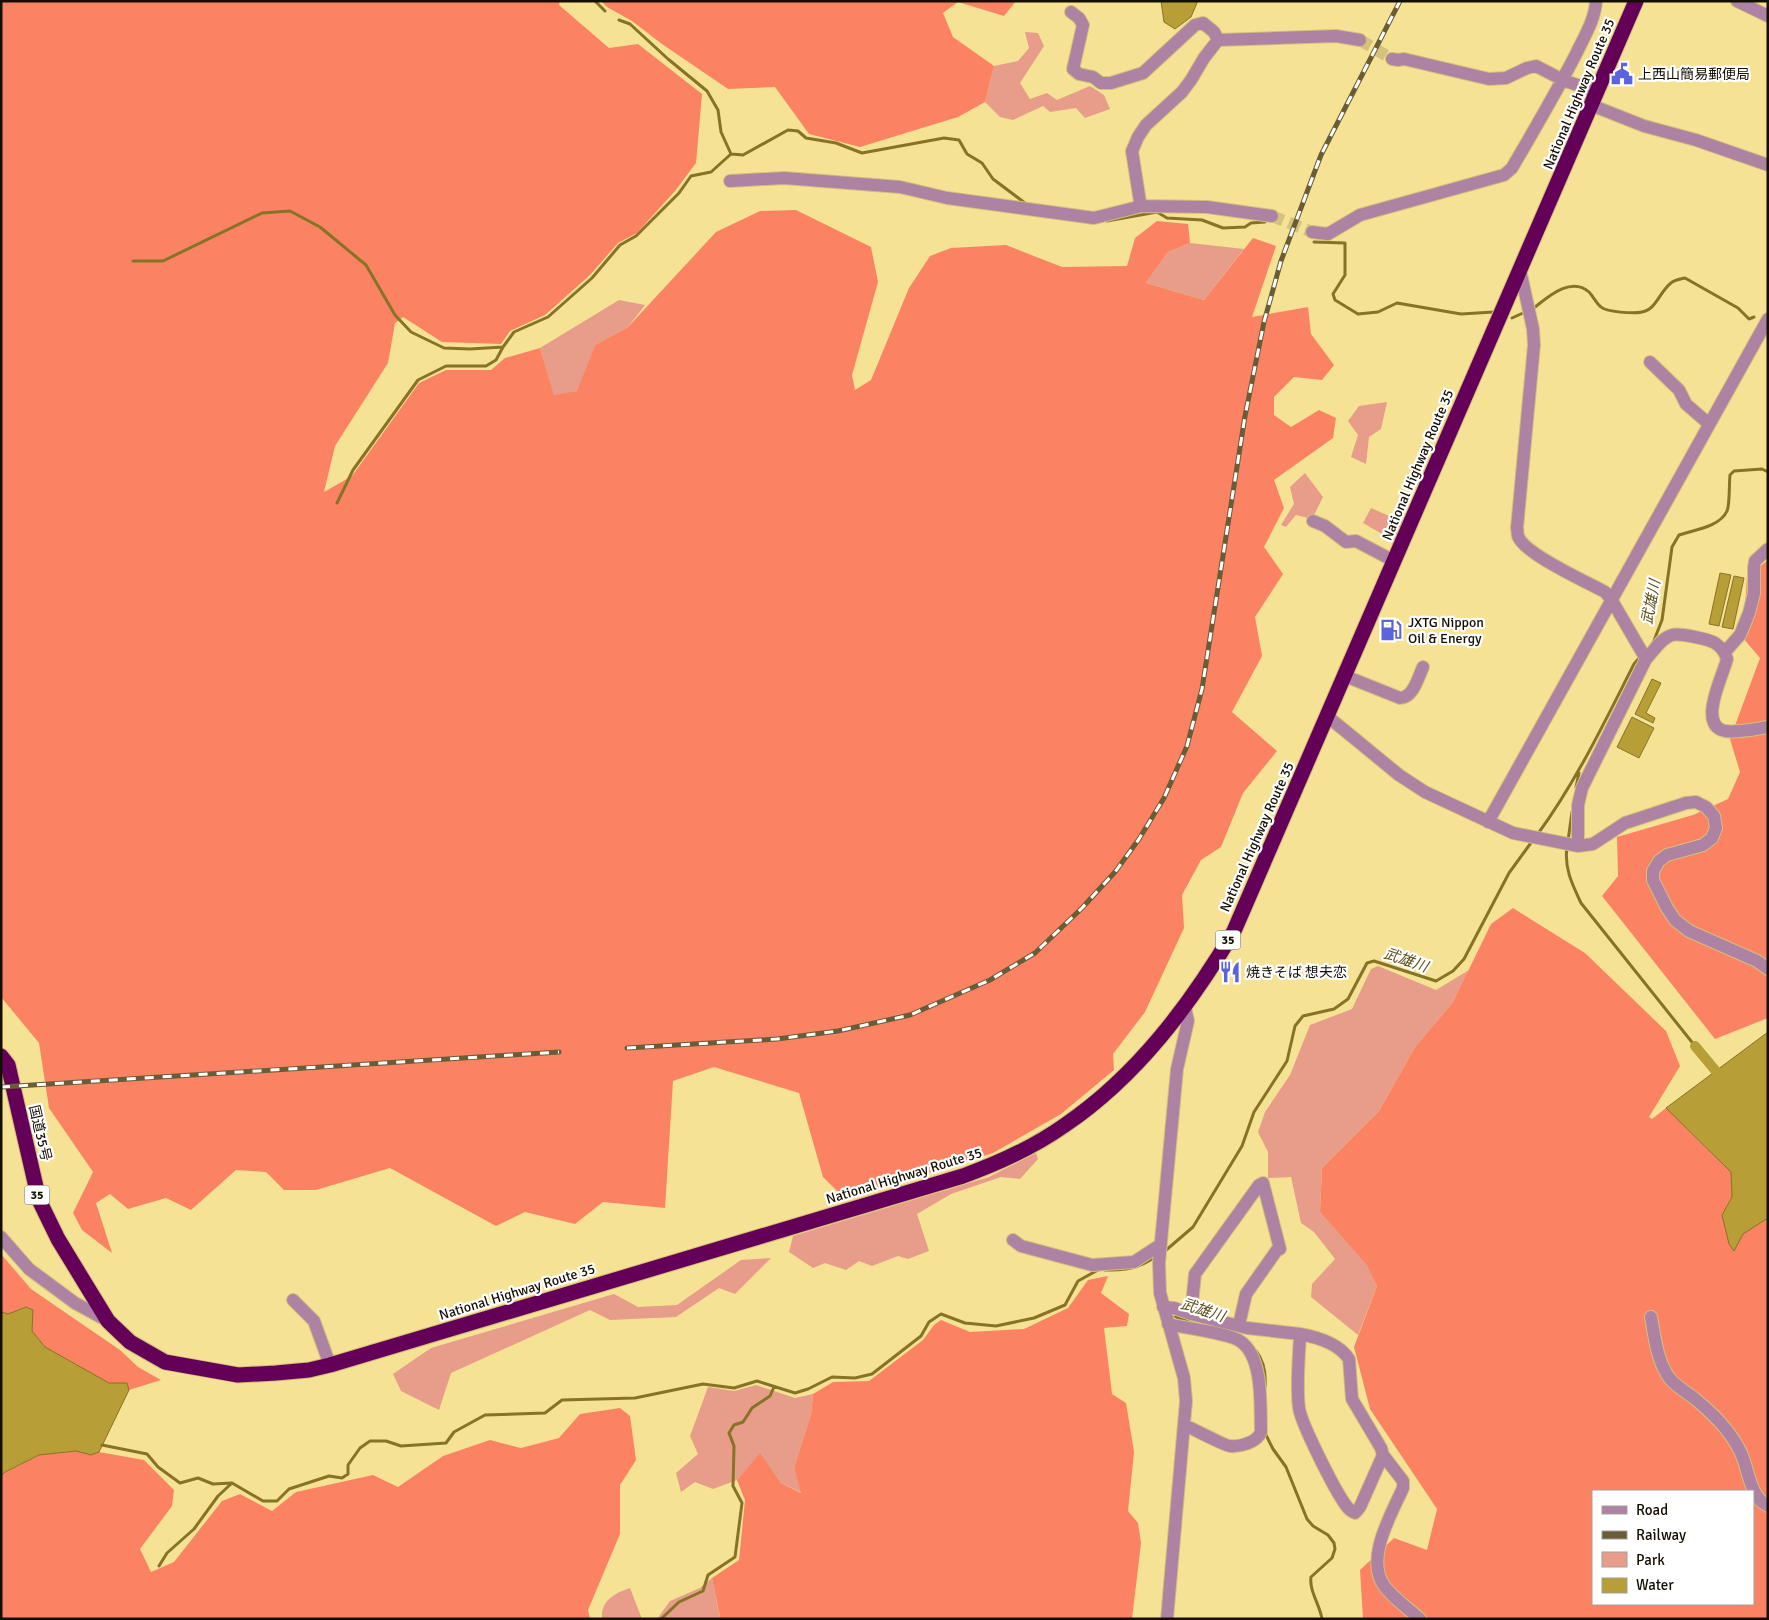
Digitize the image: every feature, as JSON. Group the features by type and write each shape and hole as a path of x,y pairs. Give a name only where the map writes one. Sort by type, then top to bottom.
{"highway":[{"name":"National Highway Route 35","path":"108,1320 130,1342 164,1362 238,1374 301,1371 330,1365 954,1179 994,1164 1028,1148 1058,1130 1097,1101 1146,1054 1184,1007 1211,970 1234,931 1636,1"},
{"name":"国道35号","path":"1,1056 8,1065 39,1200 58,1239 108,1320"}],"street":[{"path":"1312,232 1328,234 1360,214 1504,175 1512,168 1563,80 1588,30 1595,11 1596,1"},
{"path":"1737,1 1768,16"},
{"path":"1071,12 1079,18 1083,25 1073,69 1079,74 1093,77 1100,82 1111,83 1143,73 1195,25 1203,23 1214,32 1218,40"},
{"path":"1218,40 1336,36 1360,40"},
{"path":"1142,206 1132,151 1138,137 1146,125 1182,92 1218,40"},
{"path":"1392,59 1404,59 1489,79 1506,78 1536,66 1644,126 1696,140 1768,165"},
{"path":"730,181 784,178 900,187 947,198 1094,218 1142,206 1207,207 1272,216"},
{"path":"1520,270 1533,329 1534,345 1517,528 1518,537 1536,555 1605,592 1611,599 1646,660"},
{"path":"1488,822 1768,318"},
{"path":"1650,362 1679,390 1686,404 1709,424"},
{"path":"1313,521 1326,526 1346,542 1356,542 1394,560"},
{"path":"1725,652 1740,635 1749,613 1754,593 1755,561 1768,549"},
{"path":"1571,844 1582,788 1646,660 1662,641 1671,635 1679,634 1715,643 1725,652 1727,659 1711,717 1719,728 1725,731 1735,731 1768,728"},
{"path":"1345,676 1404,698 1410,695 1423,667"},
{"path":"1327,716 1399,775 1425,792 1517,834 1571,844 1593,844 1625,823 1686,803 1696,802 1706,807 1714,816 1716,828 1712,838 1703,845 1667,855 1659,861 1654,871 1653,880 1666,908 1675,920 1689,931 1758,961 1768,970"},
{"path":"1166,1619 1186,1401 1184,1378 1168,1324 1169,1307 1160,1293 1159,1253 1177,1069 1188,1021 1184,1007"},
{"path":"1191,1314 1195,1274 1259,1185 1263,1183 1280,1249 1276,1250 1246,1294 1239,1325"},
{"name":"35","path":"1,1237 30,1269 75,1303 108,1320"},
{"path":"1012,1240 1021,1246 1092,1265 1134,1262 1159,1253"},
{"path":"293,1300 314,1321 330,1365"},
{"path":"1169,1307 1239,1325 1310,1336 1332,1345 1345,1353 1349,1359 1352,1400 1381,1448 1383,1455 1403,1481 1403,1488 1384,1531 1377,1553 1379,1576 1385,1587 1420,1619"},
{"path":"1651,1317 1658,1356 1668,1375 1671,1380 1715,1416 1734,1439 1741,1452 1754,1490"},
{"path":"1168,1324 1240,1341 1252,1354 1258,1377 1260,1432 1259,1437 1253,1442 1230,1447 1184,1425"},
{"path":"1300,1334 1299,1410 1317,1452 1336,1489 1349,1510 1355,1514 1360,1507 1383,1455"},
{"path":"1754,1491 1763,1504 1768,1506"}],"green space":[{"path":"1025,32 1038,33 1044,46 1020,83 1030,99 1047,93 1057,100 1090,86 1104,95 1110,109 1085,118 1076,108 1050,112 1043,106 1013,120 1000,117 985,102 994,66 1018,61 1029,48"},
{"path":"1190,243 1244,249 1204,300 1146,283 1168,252"},
{"path":"619,300 645,305 628,327 595,345 578,391 554,396 540,348"},
{"path":"1387,402 1381,429 1369,437 1366,464 1351,457 1358,435 1348,421 1359,406"},
{"path":"1305,473 1323,497 1312,519 1296,515 1286,527 1281,525 1294,504 1290,487"},
{"path":"1371,508 1403,522 1394,541 1363,523"},
{"path":"1378,966 1436,990 1469,970 1453,1002 1415,1047 1379,1111 1322,1168 1320,1212 1368,1265 1377,1286 1358,1335 1311,1297 1312,1284 1335,1259 1314,1232 1301,1223 1291,1177 1268,1178 1268,1152 1258,1132 1265,1112 1290,1075 1310,1025 1352,1009 1371,969"},
{"path":"1036,1153 1038,1159 1020,1179 1001,1177 951,1194 917,1214 929,1251 908,1259 898,1256 872,1266 859,1261 846,1270 825,1263 813,1268 789,1252 793,1236 989,1177"},
{"path":"771,1258 735,1294 719,1288 676,1317 610,1320 590,1310 451,1373 439,1410 401,1391 393,1374 431,1348 614,1294 638,1307 677,1305 741,1260"},
{"path":"756,1385 795,1398 813,1394 811,1414 794,1468 802,1493 781,1483 760,1454 737,1480 713,1489 695,1482 681,1492 676,1473 698,1454 690,1436 708,1387 734,1391"},
{"path":"712,1578 720,1618 657,1619 670,1601 700,1588"},
{"path":"630,1588 642,1619 602,1619 603,1607 606,1603 614,1595"}],"shaded area":[{"path":"1,1 560,1 559,5 609,48 638,44 702,94 696,163 675,191 637,233 618,243 590,275 545,315 510,331 501,344 442,342 403,317 395,323 388,363 335,446 324,492 352,476 419,383 446,370 491,370 505,358 540,348 554,395 577,391 595,345 628,327 716,232 760,211 796,210 871,247 878,282 852,375 855,390 871,380 909,288 930,256 951,248 1006,245 1062,267 1127,266 1135,238 1157,221 1188,224 1190,243 1168,252 1146,283 1204,300 1253,238 1276,246 1252,317 1308,307 1311,334 1334,365 1322,380 1294,377 1274,397 1274,415 1291,427 1319,410 1336,418 1333,438 1274,480 1284,508 1264,547 1283,574 1255,617 1262,656 1232,712 1277,751 1243,793 1221,847 1201,860 1182,895 1184,928 1145,1012 1113,1054 1114,1070 1061,1114 993,1153 845,1199 823,1177 799,1093 714,1067 673,1081 665,1208 603,1202 575,1224 525,1212 496,1226 390,1168 316,1190 284,1190 266,1172 236,1170 191,1210 166,1198 128,1209 110,1194 96,1203 112,1253 82,1230 73,1213 93,1172 49,1108 39,1043 1,997"},
{"path":"601,1 1016,1 1004,16 958,2 943,13 953,37 994,66 985,102 958,117 860,147 809,134 775,87 728,89 632,21 607,7"},
{"path":"1768,560 1768,1018 1715,1039 1602,896 1618,876 1617,837 1693,815 1728,799 1740,772 1730,739 1760,658 1743,638 1747,577"},
{"path":"1513,908 1585,953 1666,1031 1680,1066 1649,1117 1652,1119 1666,1108 1731,1172 1732,1197 1722,1215 1734,1250 1743,1234 1768,1218 1768,1619 1363,1619 1360,1570 1394,1538 1427,1550 1437,1509 1370,1409 1354,1347 1377,1286 1367,1265 1320,1212 1322,1168 1379,1111 1415,1047 1453,1002 1491,924"},
{"path":"1,1254 31,1289 120,1350 138,1367 161,1380 129,1390 127,1383 109,1383 45,1347 32,1331 26,1307 8,1314 1,1312"},
{"path":"1108,1276 1101,1293 1129,1314 1127,1326 1104,1328 1112,1394 1126,1403 1134,1452 1128,1511 1138,1523 1141,1543 1132,1619 717,1619 720,1617 712,1578 739,1560 745,1500 737,1480 760,1453 781,1483 801,1493 794,1468 811,1414 813,1394 833,1382 869,1381 923,1340 934,1325 941,1320 970,1332 1024,1329 1068,1308 1088,1280"},
{"path":"620,1408 630,1416 636,1460 620,1485 620,1534 588,1610 590,1619 1,1619 1,1476 5,1472 39,1455 76,1451 91,1455 99,1452 144,1460 174,1490 172,1506 140,1549 151,1572 174,1562 222,1501 240,1494 272,1511 296,1492 373,1475 398,1487 443,1456 490,1440 521,1448 559,1438 580,1414"}],"water":[{"path":"1161,1 1197,1 1197,3 1191,17 1175,29 1164,22"},
{"path":"1720,573 1731,575 1719,626 1709,624"},
{"path":"1734,576 1744,578 1733,629 1722,627"},
{"path":"1652,679 1661,683 1646,713 1655,718 1653,723 1635,714"},
{"path":"1632,717 1654,728 1639,758 1617,747"},
{"path":"1768,1032 1768,1218 1743,1234 1734,1251 1729,1244 1722,1215 1732,1197 1731,1172 1666,1108"},
{"path":"26,1307 33,1310 32,1331 45,1347 109,1383 127,1383 129,1390 99,1452 91,1455 76,1451 39,1455 5,1472 1,1476 1,1312 8,1314"}],"waterway":[{"path":"595,1 605,11"},
{"path":"619,20 630,24 707,91 718,110 721,132 731,154 743,155 788,130 798,131 806,138 836,143 862,153 944,138 959,140 967,154 982,163 993,179 1025,203"},
{"path":"337,503 353,470 418,380 446,366 486,366 496,360 514,332 548,317 592,278 620,245 636,236 679,193 691,176 711,172 731,154"},
{"path":"133,261 163,261 262,213 290,211 320,227 366,265 395,315 411,332 444,348 503,347"},
{"path":"1107,221 1157,212 1167,218 1202,220 1223,228 1245,227 1251,223 1265,222"},
{"path":"1314,242 1345,243 1345,275 1333,294 1335,300 1358,314 1378,312 1397,303 1461,314 1494,312"},
{"path":"1535,307 1560,290 1575,286 1589,292 1604,309 1620,312 1642,312 1651,308 1672,282 1685,278 1738,308 1749,319 1754,317"},
{"path":"1512,318 1523,313"},
{"name":"武雄川","path":"1653,643 1662,620 1672,547 1679,535 1712,524 1724,516 1729,504 1730,475 1734,471 1762,469 1768,472"},
{"name":"武雄川","path":"1537,835 1577,773 1634,664 1640,657"},
{"name":"武雄川","path":"1576,787 1579,773"},
{"path":"1568,841 1572,812"},
{"name":"武雄川","path":"1165,1251 1193,1227 1242,1146 1254,1112 1287,1061 1295,1026 1303,1016 1334,1009 1348,999 1367,963 1374,961 1436,981 1453,971 1464,959 1509,873 1533,840"},
{"path":"1567,847 1568,869 1581,903 1695,1046"},
{"path":"1695,1046 1715,1070"},
{"path":"1105,1270 1131,1268 1155,1257"},
{"path":"159,1566 167,1553 194,1529 218,1496 232,1483 263,1501 277,1501 289,1489 329,1476 342,1478 348,1474 348,1465 360,1448 370,1441 386,1441 401,1446 446,1443 454,1432 485,1415 545,1413 562,1400 635,1398 703,1384 734,1388 757,1381 795,1393 832,1377 855,1378 872,1374 921,1336 929,1322 941,1314 965,1323 996,1326 1034,1318 1065,1305 1078,1281 1098,1270"},
{"name":"武雄川","path":"1171,1311 1180,1319 1200,1324"},
{"name":"武雄川","path":"1256,1351 1264,1368 1265,1387"},
{"path":"661,1619 679,1602 703,1591 708,1575 735,1557 742,1503 733,1486 734,1446 729,1433 734,1425 743,1422 752,1408 770,1396 774,1387"},
{"name":"武雄川","path":"1265,1433 1273,1449 1286,1467 1307,1519 1313,1526 1328,1535 1334,1543 1335,1549 1332,1558 1311,1577 1313,1593 1322,1619"},
{"path":"102,1445 147,1454 158,1467 180,1483 198,1478 213,1484 232,1483"}],"tunnel":[{"path":"1360,40 1392,59"},
{"path":"1272,216 1312,232"}],"railway":[{"path":"627,1048 777,1039 838,1031 910,1015 990,980 1035,953 1082,908 1115,872 1139,839 1164,798 1187,746 1202,689 1245,416 1264,322 1281,261 1321,155 1400,1"},
{"path":"1,1087 559,1052"}],"place":[{"name":"上西山簡易郵便局","path":"1622,74"},
{"name":"JXTG Nippon Oil & Energy","path":"1391,630"},
{"name":"焼きそば 想夫恋","path":"1230,972"}]}
